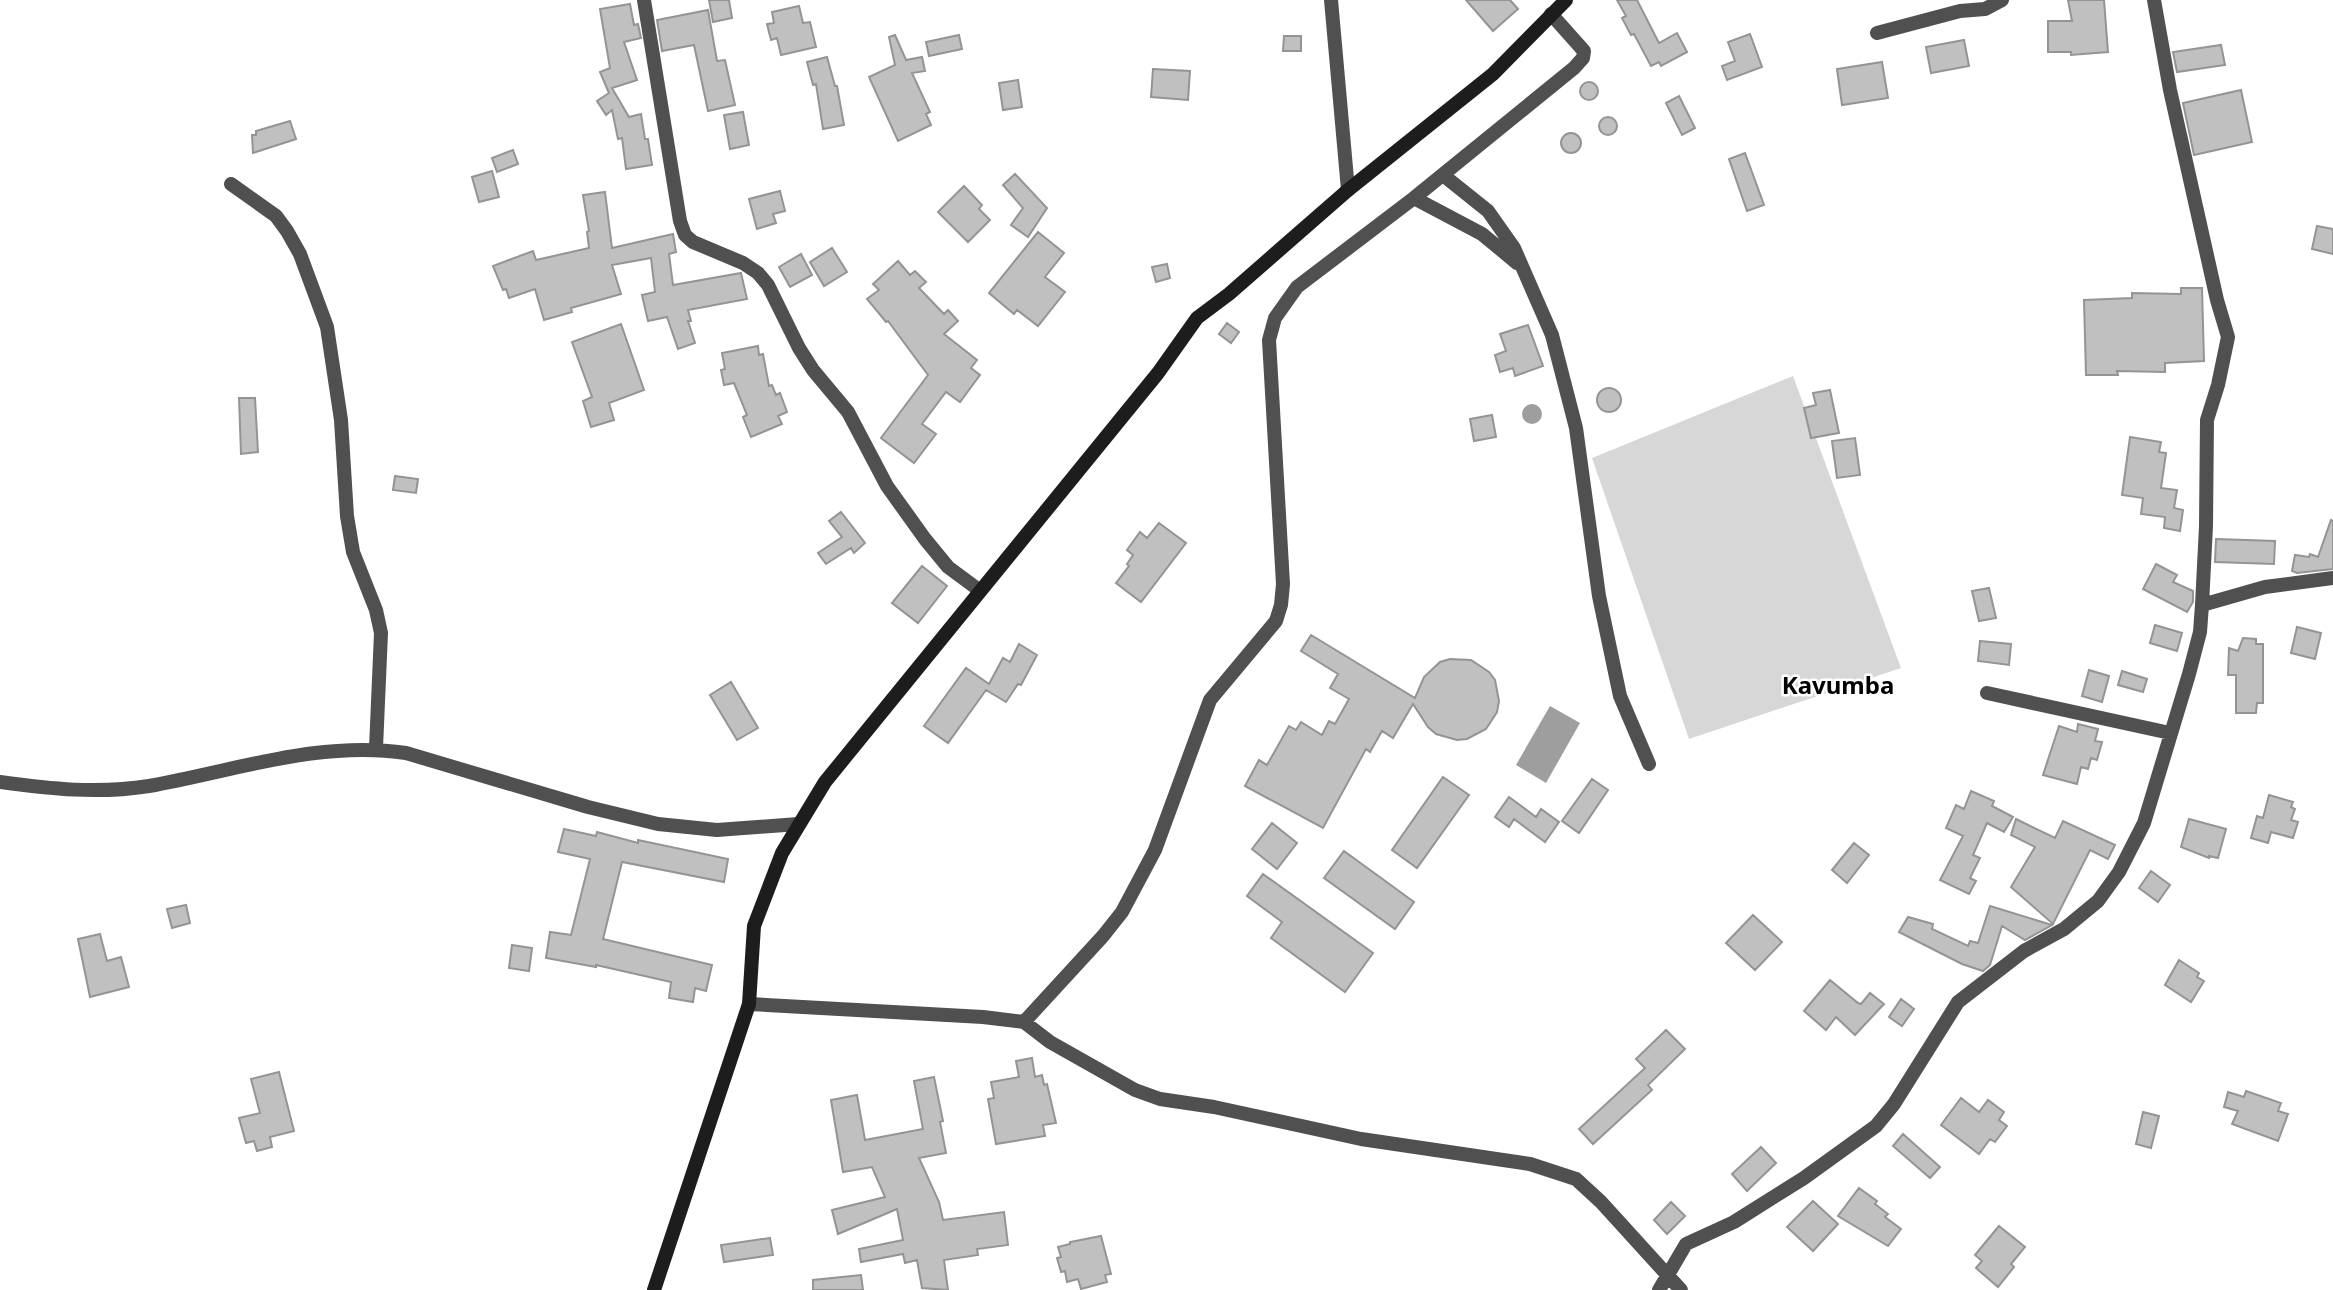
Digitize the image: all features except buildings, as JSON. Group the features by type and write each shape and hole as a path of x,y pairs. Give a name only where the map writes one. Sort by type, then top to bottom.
{"street":[{"path":"644,0 676,199 685,235 703,248 743,263 764,279 782,309 799,348 813,370 848,412 887,486 948,567 979,590"},
{"path":"1331,0 1348,190"},
{"path":"654,1290 749,1004 754,926 782,853 825,782 1158,373 1197,318 1229,294 1348,190 1493,74 1566,0"},
{"path":"1877,33 1960,11 1985,9 2002,0"},
{"path":"1659,1290 1686,1244 1734,1222 1804,1178 1876,1126 1901,1093 1958,1002 2024,951 2064,929 2098,901 2119,872 2144,823 2198,643 2206,526 2207,420 2228,337 2217,300 2173,103 2154,0"},
{"path":"1024,1022 1122,912 1155,850 1210,700 1276,621 1282,605 1269,340 1275,318 1297,287 1414,198 1574,68 1583,58 1584,51 1551,14"},
{"path":"1443,175 1488,211 1514,248 1552,335 1576,428 1599,596 1620,696 1649,764"},
{"path":"231,184 276,216 287,231 300,254 327,327 341,420 347,516 353,552 376,610 381,633 376,748"},
{"path":"1414,198 1482,233 1526,271"},
{"path":"2202,605 2265,587 2333,578"},
{"path":"1987,693 2170,733"},
{"path":"0,782 76,791 113,790 148,786 317,752 376,748 406,752 588,807 657,824 717,830 799,824"},
{"path":"749,1004 983,1017 1024,1022 1050,1042 1135,1090 1160,1099 1214,1107 1361,1139 1530,1164 1576,1179 1601,1202 1681,1290"}],"shaded area":[{"path":"1793,376 1901,668 1689,739 1592,458"},
{"path":"1532,404 1539,407 1542,414 1539,421 1532,424 1525,421 1522,414 1525,407"},
{"path":"1550,706 1580,723 1546,783 1516,765"}],"district":[{"name":"Kavumba","path":"1838,686"}]}
